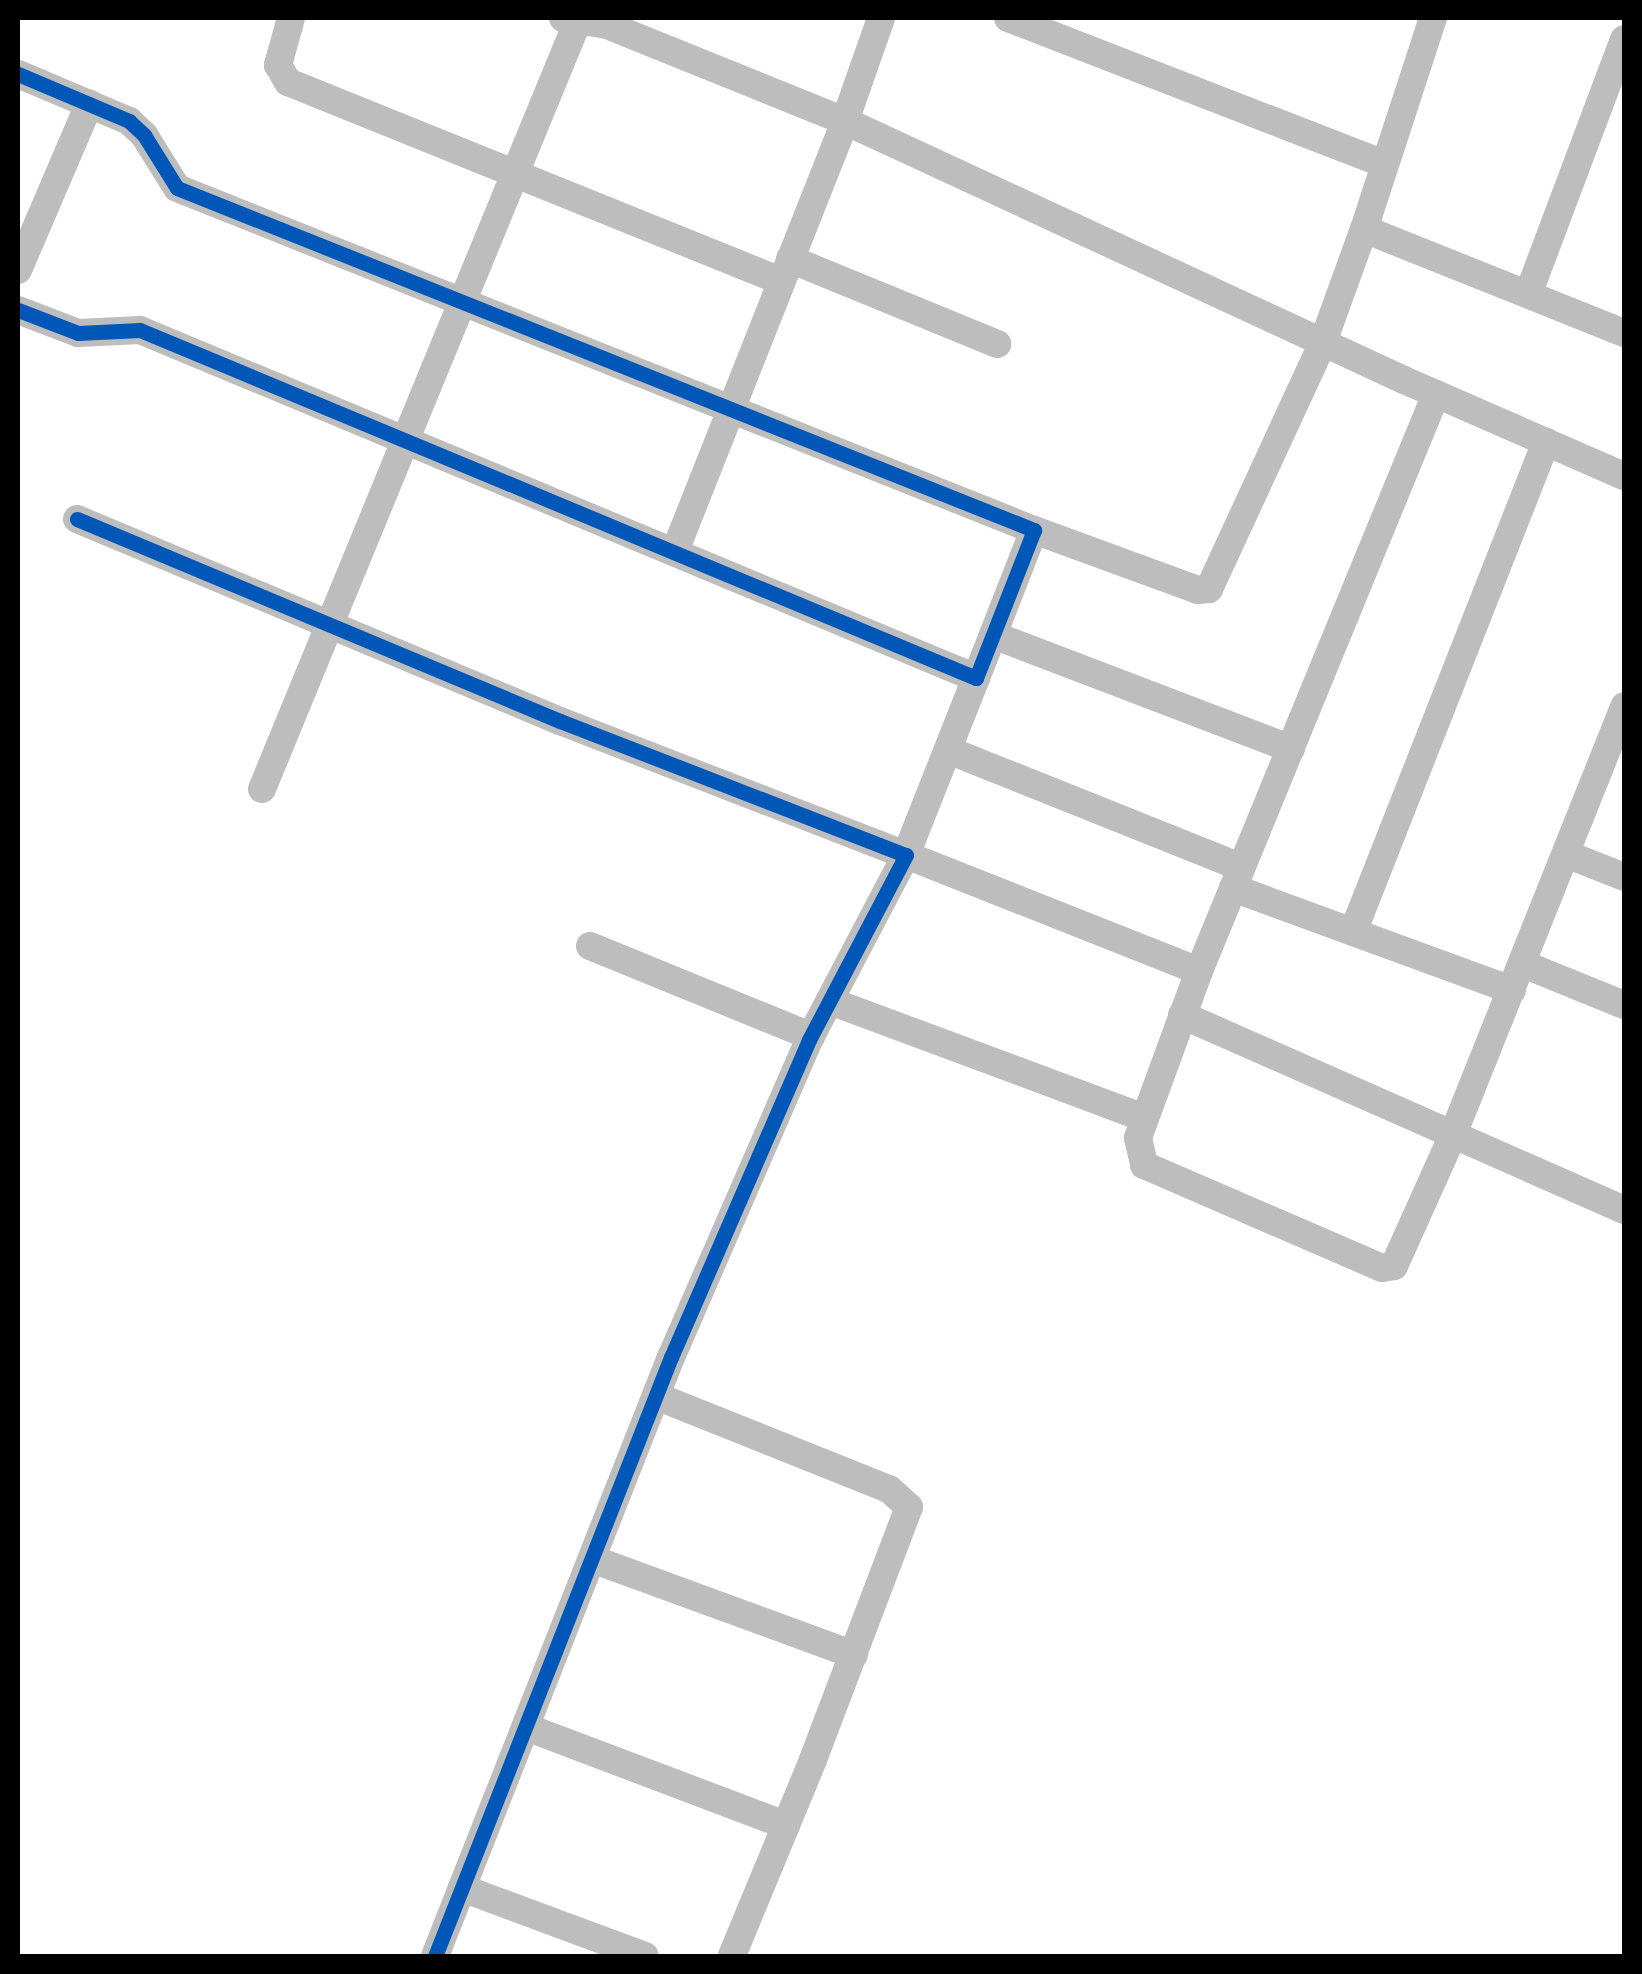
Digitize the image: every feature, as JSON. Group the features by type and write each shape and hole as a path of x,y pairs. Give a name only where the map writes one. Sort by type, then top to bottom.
{"street":[{"path":"292,18 278,65 288,82 516,171 997,344"},
{"path":"676,551 846,121 881,18"},
{"path":"1008,18 1382,162"},
{"path":"18,74 138,128 177,188 1034,530 1198,590 1209,589 1323,342 1433,18"},
{"path":"262,789 516,171 573,19 607,25 846,121 1436,394 1624,476"},
{"path":"1529,292 1624,39"},
{"path":"18,270 89,104"},
{"path":"1364,229 1624,333"},
{"path":"18,310 78,334 140,330 404,436 976,678"},
{"path":"1436,394 1198,970 1144,1118 1137,1148 1144,1165 1382,1268 1398,1260 1566,854 1616,753 1624,706"},
{"path":"1354,932 1546,442"},
{"path":"77,519 328,626 1198,970"},
{"path":"435,1956 656,1396 811,1036 906,855 1034,530"},
{"path":"994,635 1290,749"},
{"path":"948,750 1354,932 1624,1005"},
{"path":"1566,854 1624,877"},
{"path":"590,946 811,1036"},
{"path":"830,1001 1144,1118"},
{"path":"1182,1016 1624,1210"},
{"path":"656,1396 906,1500 906,1520 732,1956"},
{"path":"592,1559 854,1655"},
{"path":"526,1727 786,1825"},
{"path":"462,1888 645,1956"}],"cycle path":[{"path":"18,74 129,121 144,135 177,188 1034,530 976,678 140,330 78,333 18,310"},
{"path":"77,519 560,721 906,855 809,1040 671,1357 435,1956"}]}
